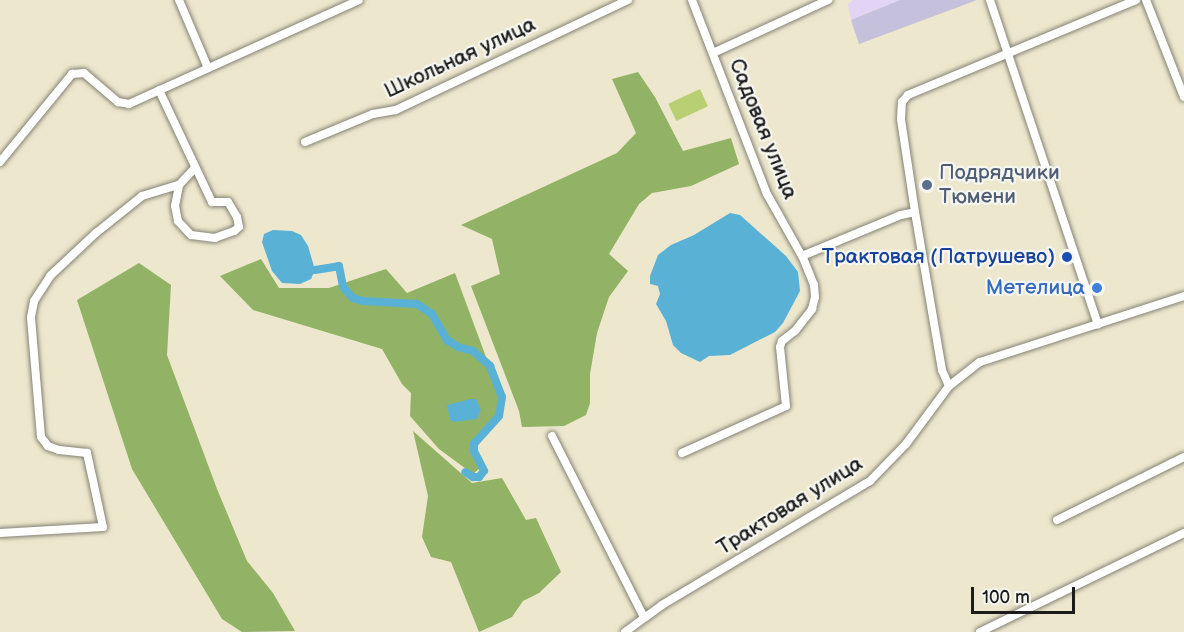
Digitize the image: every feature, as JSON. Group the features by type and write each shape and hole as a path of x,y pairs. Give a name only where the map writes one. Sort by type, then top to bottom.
{"street":[{"path":"179,0 208,68"},
{"path":"0,162 72,74 84,73 118,102 124,104 359,0"},
{"name":"Школьная улица","path":"305,142 373,114 396,110 628,0"},
{"name":"Садовая улица","path":"682,453 786,406 780,347 782,341 795,331 812,309 815,297 814,285 802,256 767,194 692,0"},
{"path":"713,53 828,0"},
{"path":"990,0 1098,324"},
{"path":"949,386 942,370 915,212 901,119 902,102 908,95 1136,0"},
{"path":"1146,0 1184,97"},
{"path":"159,90 212,202 228,202 237,217 239,227 214,238 191,235 178,221 175,206 179,185"},
{"path":"0,533 103,527 87,453 59,450 48,446 41,437 31,317 34,301 50,276 96,233 142,196 179,185 195,168"},
{"path":"802,256 901,215 915,212"},
{"name":"Трактовая улица","path":"625,632 644,617 870,481 906,444 949,386 980,362 1184,297"},
{"path":"552,436 644,617"},
{"path":"1057,520 1184,457"},
{"path":"980,632 1184,534"}],"shaded area":[{"path":"853,0 900,0 851,20 848,4"},
{"path":"900,0 977,0 859,44 851,20"}],"green space":[{"path":"638,72 655,97 683,151 731,138 739,164 691,186 652,193 639,204 609,254 628,271 609,297 597,333 590,374 590,403 586,415 564,426 522,427 519,411 471,286 500,274 492,239 461,225 617,153 636,133 612,79"},
{"path":"700,89 708,106 676,121 668,104"},
{"path":"261,259 279,288 329,288 386,269 407,293 455,273 500,395 496,414 471,443 480,468 473,474 439,449 410,416 411,393 402,384 382,349 253,310 220,276"},
{"path":"139,263 171,285 167,355 217,489 247,561 273,593 295,631 242,632 222,619 132,469 77,300"},
{"path":"413,431 472,483 502,478 526,520 536,518 561,572 539,593 523,601 512,617 479,632 451,562 431,557 422,537 428,496"}],"water":[{"path":"730,213 740,215 786,256 798,272 800,291 783,323 775,332 730,355 709,356 700,362 681,353 673,345 666,321 656,304 660,294 658,286 650,284 650,276 658,255 671,245 694,235"},
{"path":"273,230 292,231 301,235 308,246 315,270 311,279 300,284 282,283 272,271 262,242 264,234"},
{"path":"476,399 481,410 477,419 454,422 450,420 447,405"}],"waterway":[{"path":"315,270 339,266 343,287 353,298 363,301 417,304 432,314 447,340 458,347 473,351 490,366 502,397 499,416 474,444 474,451 484,471 479,477 473,477 465,472"}],"place":[{"name":"Подрядчики Тюмени","path":"927,185"},
{"name":"Трактовая (Патрушево)","path":"1067,257"},
{"name":"Метелица","path":"1097,288"}]}
